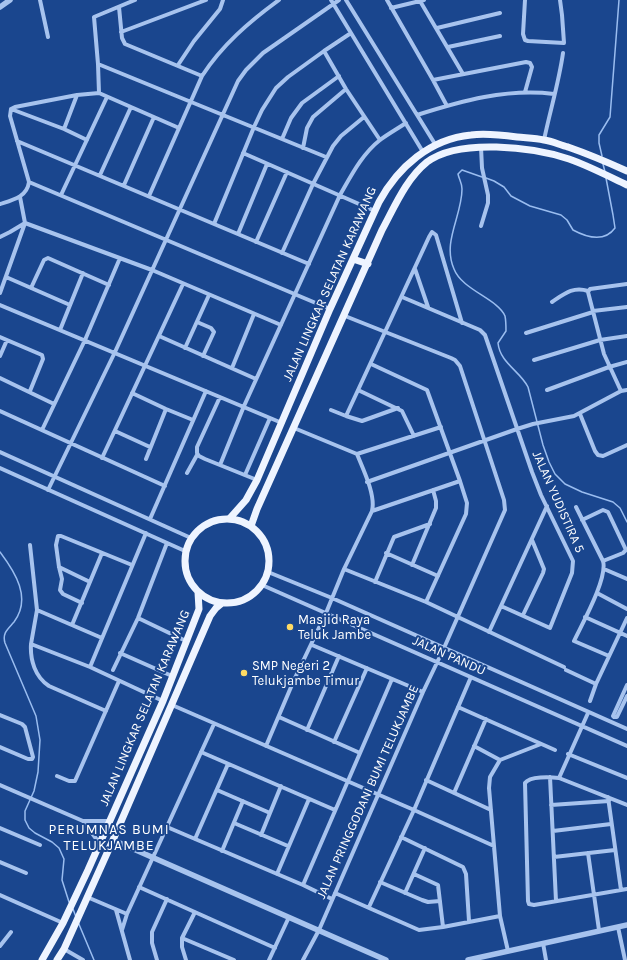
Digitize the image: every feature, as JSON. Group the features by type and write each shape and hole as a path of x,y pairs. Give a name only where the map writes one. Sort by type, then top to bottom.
{"main road":[{"name":"JALAN LINGKAR SELATAN KARAWANG","path":"230,518 246,500 257,480 353,259 386,189 405,166 435,144 470,135 483,134 544,140 585,152 627,171"},
{"name":"JALAN LINGKAR SELATAN KARAWANG","path":"251,526 257,509 345,316 382,230 401,194 421,168 429,161 447,152 481,147 514,148 551,154 579,163 627,185"},
{"path":"353,259 368,264"},
{"path":"230,518 251,526 261,535 267,546 270,559 268,572 262,585 251,596 238,602 222,603 210,600 191,585 186,574 184,563 185,551 191,538 199,528 209,522 230,518"},
{"name":"JALAN LINGKAR SELATAN KARAWANG","path":"42,960 63,923 100,844 162,701 200,609 198,592"},
{"name":"JALAN LINGKAR SELATAN KARAWANG","path":"57,960 64,950 113,840 210,616 222,603"}],"street":[{"path":"0,7 10,0"},
{"path":"40,0 48,37"},
{"path":"99,93 94,17 135,0"},
{"path":"121,32 206,0"},
{"path":"178,65 194,40 220,9 223,0"},
{"path":"149,196 202,76 224,47 238,32 278,0"},
{"path":"48,490 115,352 238,81 253,63 263,54 332,2 339,0"},
{"path":"346,0 435,144"},
{"path":"387,0 447,106"},
{"path":"391,8 422,0 436,28 463,74"},
{"path":"525,0 523,34 525,40 564,43 560,0"},
{"path":"332,2 423,152"},
{"path":"119,7 121,32 123,40 128,46 202,76"},
{"path":"436,28 500,13"},
{"path":"214,224 254,127 268,100 282,82 351,33"},
{"path":"448,47 500,36"},
{"path":"324,51 346,89 380,140"},
{"path":"544,140 563,52"},
{"path":"433,80 526,62 530,63 532,68 525,92"},
{"path":"98,64 326,157"},
{"path":"282,139 292,118 302,103 339,76"},
{"path":"302,148 307,128 313,117 346,89"},
{"path":"417,115 447,106 497,95 525,92 554,94"},
{"path":"11,109 19,106 77,95 99,93 179,128"},
{"path":"64,129 77,95"},
{"path":"61,195 107,97"},
{"path":"100,175 131,107"},
{"path":"11,109 64,129 87,140"},
{"path":"0,204 20,197 25,193 29,182 10,116 11,109"},
{"path":"124,185 154,117"},
{"path":"282,252 326,157 336,141 364,117"},
{"path":"220,465 256,378 340,195 359,162 380,140 406,123"},
{"path":"17,141 309,264"},
{"path":"481,147 488,190 488,203 481,226"},
{"path":"243,154 376,211"},
{"path":"238,234 267,164"},
{"path":"256,242 287,172"},
{"path":"29,182 330,309"},
{"path":"0,293 25,223 20,197"},
{"path":"0,237 25,223"},
{"path":"25,223 152,270 280,325"},
{"path":"346,416 429,237 434,232 462,323"},
{"path":"31,288 46,258 109,284"},
{"path":"42,430 85,340 120,258"},
{"path":"415,268 428,307"},
{"path":"60,330 83,273"},
{"path":"6,277 70,305"},
{"path":"102,458 183,284"},
{"path":"552,302 574,289 581,288 588,290 627,284"},
{"path":"588,290 600,340 609,366 621,391"},
{"path":"185,348 209,295"},
{"name":"JALAN YUDISTIRA 5","path":"402,297 480,330 488,339 534,478 574,565 550,628 523,615"},
{"path":"0,305 282,423"},
{"path":"526,333 593,312 627,307"},
{"path":"232,368 254,314"},
{"name":"JALAN PRINGGODANI BUMI TELUKJAMBE","path":"303,960 319,930 422,692 444,648 505,510 504,500 458,362 345,316"},
{"path":"197,322 211,328 214,332 203,356"},
{"path":"159,336 256,378"},
{"path":"534,360 600,340 627,336"},
{"path":"0,337 39,353 42,356 43,359 30,391"},
{"path":"0,356 7,340"},
{"path":"547,390 609,366 627,362"},
{"path":"371,364 427,390 451,454 467,503 466,514 426,602"},
{"path":"0,378 30,391 54,404"},
{"path":"358,390 398,408 403,413 414,436"},
{"path":"367,482 451,454 517,429 580,414 621,391 627,390"},
{"path":"150,519 206,391"},
{"path":"132,393 193,420"},
{"path":"187,473 198,455 196,451 220,396"},
{"path":"331,410 359,421 366,420 398,408"},
{"path":"146,459 166,409"},
{"path":"0,411 165,486"},
{"path":"580,414 595,452 598,455 602,456 627,445"},
{"path":"245,476 270,418"},
{"path":"294,428 357,454 441,427"},
{"path":"114,431 150,447"},
{"path":"0,452 191,538"},
{"path":"266,746 294,680 326,614 344,569 372,511 373,500 357,454"},
{"path":"198,455 257,480"},
{"path":"0,468 185,551"},
{"path":"372,511 460,481"},
{"path":"412,565 436,508 433,490"},
{"path":"489,632 547,506"},
{"path":"576,507 603,561 604,569 597,593 574,641 609,656"},
{"path":"582,520 603,510 608,512 626,550 622,554 603,561"},
{"path":"375,582 392,539 396,535 430,524"},
{"path":"90,667 146,533"},
{"path":"82,603 61,593 60,590 62,579 59,568 56,538 59,536 132,565"},
{"path":"501,606 523,615 544,572 532,540"},
{"path":"113,670 138,618 167,543"},
{"path":"30,545 37,610 31,644 36,672 41,680 49,686 106,711"},
{"path":"72,625 102,553"},
{"path":"386,553 438,576"},
{"path":"59,568 90,582"},
{"path":"344,569 426,602 596,684"},
{"path":"604,569 627,579"},
{"name":"JALAN PANDU","path":"268,572 332,598 627,729"},
{"name":"JALAN PANDU","path":"262,585 627,746"},
{"path":"597,593 627,609"},
{"path":"37,610 102,638"},
{"path":"585,617 627,636"},
{"path":"138,618 186,641"},
{"path":"590,701 596,684 627,618"},
{"path":"31,644 90,667 162,701"},
{"path":"312,644 422,692"},
{"path":"120,653 172,676"},
{"path":"307,730 339,656"},
{"path":"334,742 367,668"},
{"path":"369,907 414,810 471,677"},
{"path":"303,885 392,679"},
{"path":"57,776 69,781 75,781 119,681"},
{"path":"618,711 625,698 627,685"},
{"path":"172,705 494,846"},
{"path":"458,708 555,750"},
{"path":"559,778 568,754 588,712"},
{"path":"0,715 25,726 33,757 32,759 28,759 0,747"},
{"path":"279,717 360,753"},
{"path":"454,793 486,719"},
{"path":"122,930 127,914 139,887 214,724"},
{"path":"508,951 500,916 489,780 500,760 541,744"},
{"path":"474,746 500,760"},
{"path":"201,752 335,810"},
{"path":"568,754 627,778"},
{"path":"195,839 228,764"},
{"path":"550,777 556,901"},
{"path":"627,805 608,799 559,778 550,777 529,780 525,783 528,901 530,904 534,905 627,889"},
{"path":"426,780 491,810"},
{"path":"0,785 83,821 110,821"},
{"path":"261,835 281,786"},
{"path":"217,790 270,813"},
{"path":"277,874 309,799"},
{"path":"551,805 608,799"},
{"path":"608,799 621,890"},
{"path":"222,851 243,801"},
{"path":"83,821 100,844"},
{"path":"234,823 288,846"},
{"path":"553,832 611,824"},
{"path":"167,827 303,885 332,899"},
{"path":"0,828 40,845"},
{"path":"401,837 457,864 465,870 470,922"},
{"path":"113,840 386,960"},
{"path":"405,893 425,848"},
{"path":"554,857 615,850"},
{"path":"588,854 599,930"},
{"path":"0,862 26,873"},
{"path":"414,874 438,885 443,927"},
{"path":"380,882 425,901 440,901"},
{"path":"139,887 275,948"},
{"path":"335,893 419,930 500,916"},
{"path":"0,895 63,923"},
{"path":"87,897 127,914"},
{"path":"157,960 152,943 152,932 167,899"},
{"path":"116,910 130,960"},
{"path":"186,960 181,943 195,912"},
{"path":"269,960 289,917"},
{"path":"468,960 627,925"},
{"path":"618,927 625,960"},
{"path":"0,946 11,932"},
{"path":"0,938 5,940"},
{"path":"182,938 234,960"},
{"path":"543,943 546,960"},
{"path":"64,950 83,960"}],"waterway":[{"path":"602,156 599,135 610,117 619,0"},
{"path":"603,164 605,172"},
{"path":"482,177 462,170 458,174 462,187 461,199 450,249 454,269 464,283 495,304 505,316 506,331 498,343 500,350 502,356 528,387 543,445 555,474 565,484 582,492 613,502 620,508 627,522"},
{"path":"486,178 504,187 511,196 530,206 561,215 567,220 573,230 584,235 595,237 606,236 615,228 606,178"},
{"path":"0,552 16,577 22,604 14,622 5,634 4,640 36,716 40,740 38,772 34,791 25,811 25,820 29,828 35,833 52,842 59,848 64,859 62,880 69,902"},
{"path":"73,909 76,917"},
{"path":"78,922 94,960"}],"place":[{"name":"Masjid Raya Teluk Jambe","path":"290,627"},
{"name":"SMP Negeri 2 Telukjambe Timur","path":"244,673"}],"district":[{"name":"PERUMNAS BUMI TELUKJAMBE","path":"109,838"}]}
